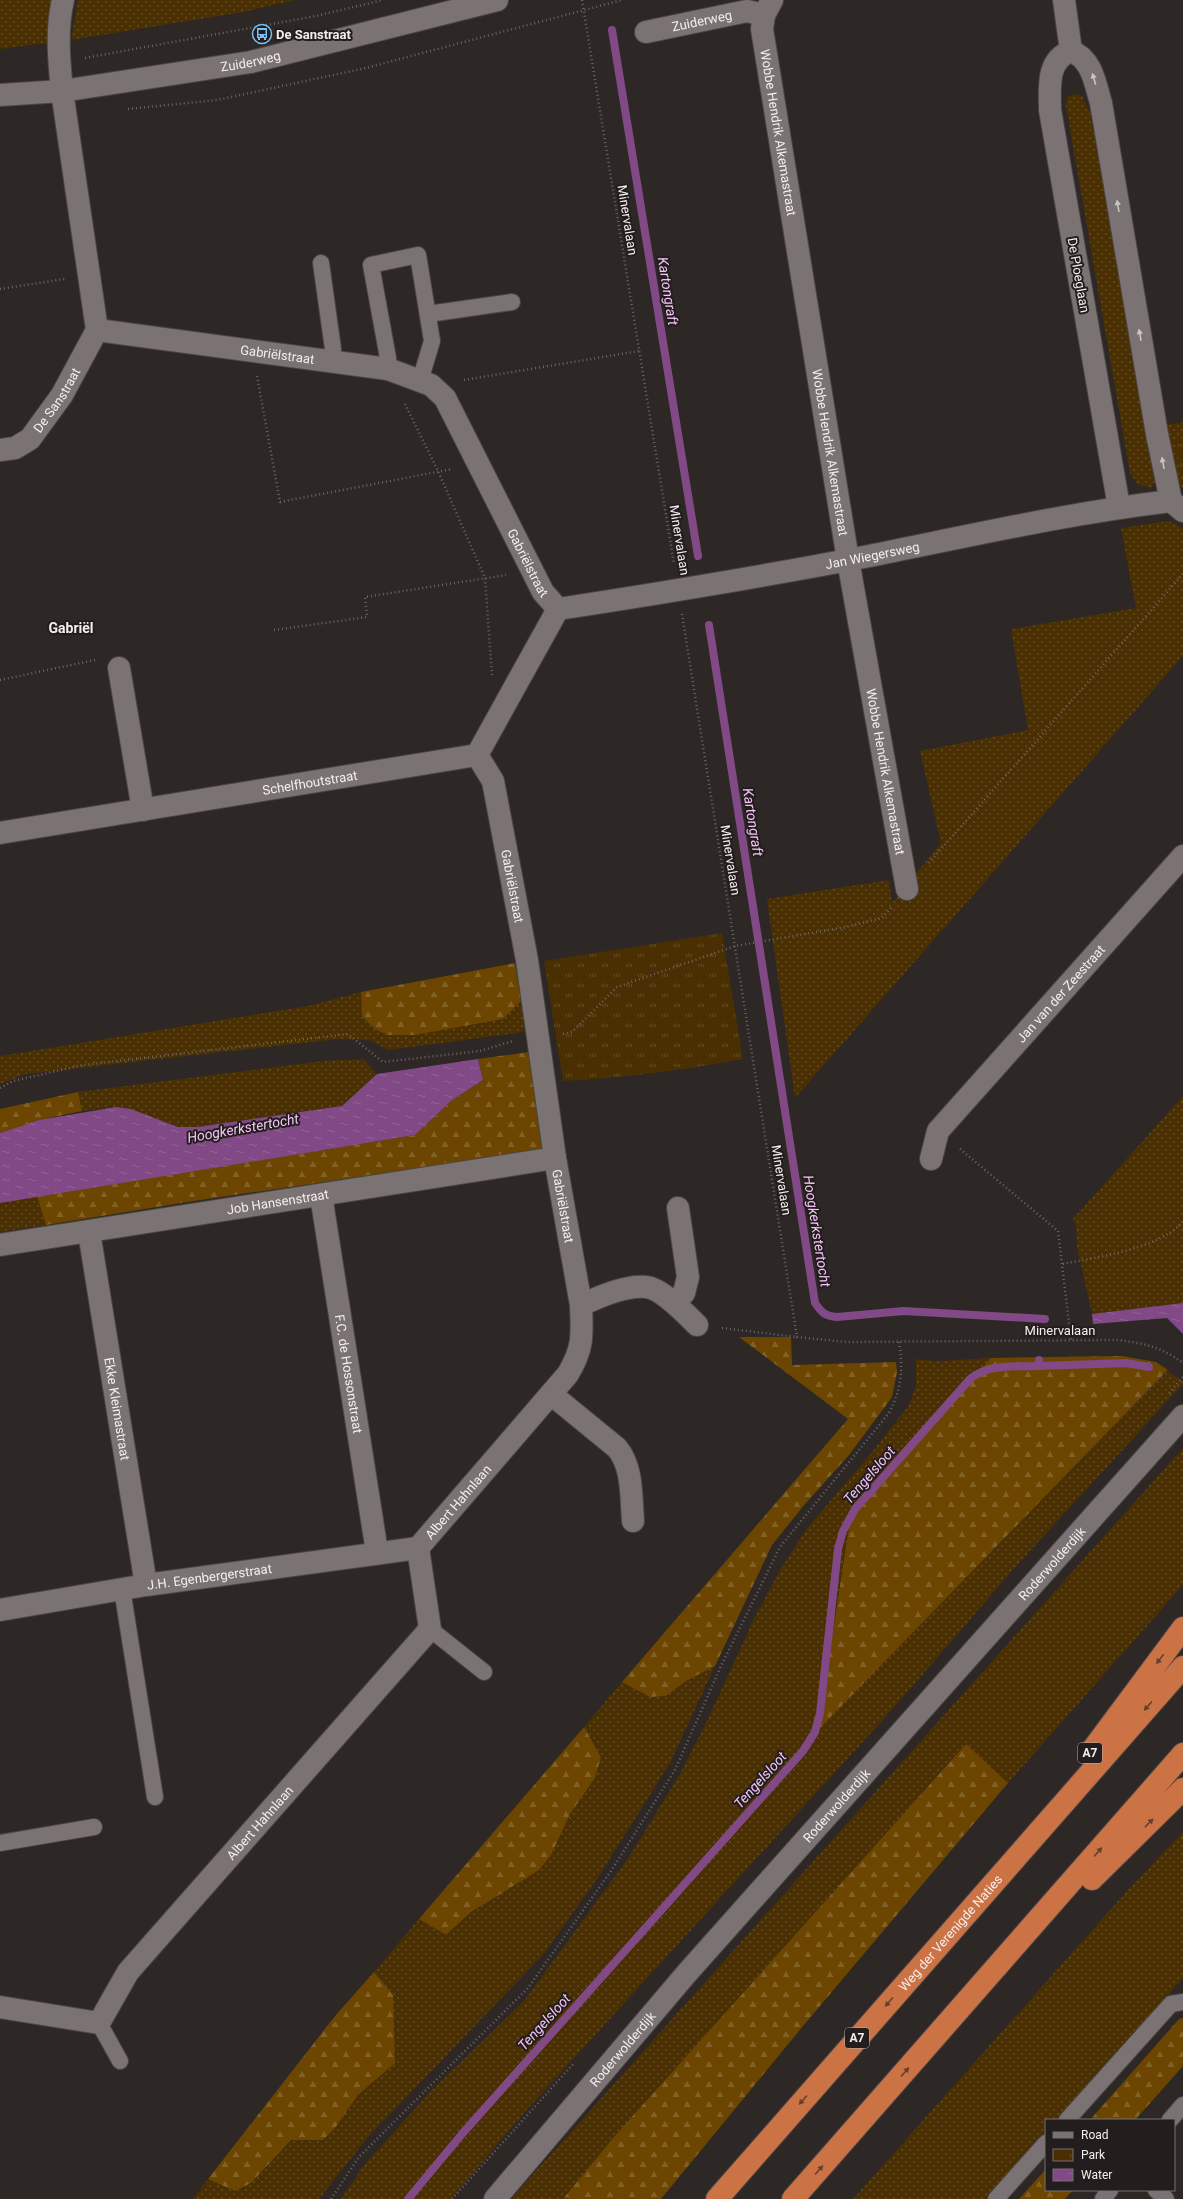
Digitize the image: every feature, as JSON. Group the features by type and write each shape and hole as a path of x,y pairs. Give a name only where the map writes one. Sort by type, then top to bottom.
{"highway":[{"name":"A7","path":"997,1878 1183,1628"},
{"name":"Weg der Verenigde Naties","path":"717,2199 1183,1667"},
{"path":"793,2199 962,2008 1183,1754"},
{"path":"962,2008 1183,1789"}],"street":[{"path":"63,0 60,12 59,63 97,330"},
{"name":"Zuiderweg","path":"0,96 62,91 251,62 497,0"},
{"path":"1064,0 1071,51 1081,55 1091,70 1101,103 1156,426 1177,506"},
{"name":"Zuiderweg","path":"646,32 768,7"},
{"name":"Wobbe Hendrik Alkemastraat","path":"768,7 764,37 848,560 908,889"},
{"name":"De Ploeglaan","path":"1071,51 1062,54 1055,64 1050,79 1050,110 1119,507"},
{"name":"Gabriëlstraat","path":"97,330 388,369 426,383 444,398 543,592 558,609 477,755 493,781 527,960 555,1158 580,1305"},
{"name":"De Sanstraat","path":"0,450 15,448 30,439 62,395 97,330"},
{"name":"Jan Wiegersweg","path":"558,609 678,591 848,560 1119,507 1177,506"},
{"path":"118,668 144,810"},
{"name":"Schelfhoutstraat","path":"0,833 477,755"},
{"name":"Jan van der Zeestraat","path":"931,1159 938,1131 1183,856"},
{"name":"Job Hansenstraat","path":"0,1245 555,1158"},
{"name":"F.C. de Hossonstraat","path":"321,1195 377,1552"},
{"path":"674,1302 684,1293 688,1277 678,1208"},
{"name":"Ekke Kleimastraat","path":"89,1232 146,1585"},
{"path":"580,1305 609,1292 646,1286 674,1302 697,1325"},
{"name":"Albert Hahnlaan","path":"99,2023 128,1972 430,1629 418,1548 568,1374 578,1358 582,1338 580,1305"},
{"path":"551,1394 617,1448 624,1456 628,1467 633,1522"},
{"name":"Roderwolderdijk","path":"496,2199 688,1972 1183,1416"},
{"name":"J.H. Egenbergerstraat","path":"0,1610 146,1585 377,1552 418,1548"},
{"path":"0,2006 99,2023"}],"lane":[{"path":"388,369 388,358 371,265 418,256 432,341 426,383"},
{"path":"321,263 333,350 331,361"},
{"path":"428,314 512,302"},
{"path":"122,1589 155,1797"},
{"path":"430,1629 484,1672"},
{"path":"0,1843 94,1827"},
{"path":"1068,2119 1171,2004 1183,2002"},
{"path":"99,2023 120,2061"},
{"path":"1171,2119 1183,2105"},
{"path":"996,2199 1045,2144"},
{"path":"1103,2199 1109,2191"},
{"path":"1157,2191 1166,2199"}],"path":[{"path":"59,63 316,16 383,0"},
{"name":"Minervalaan","path":"582,0 640,351 797,1337 846,1342 1117,1340 1134,1342 1167,1351 1183,1364"},
{"path":"0,289 90,275"},
{"path":"252,350 280,502 478,464"},
{"path":"426,383 640,351"},
{"path":"388,369 438,471 485,578 492,677"},
{"path":"274,630 367,617 365,597 532,571"},
{"path":"0,1088 13,1081 83,1065 348,1034 383,1062 480,1051 510,1041 572,1032 618,987 735,946 846,927 882,918 1183,574"},
{"path":"0,680 107,657 118,668"},
{"path":"938,1131 1058,1231 1071,1340"},
{"path":"1063,1264 1131,1250 1175,1231 1183,1222"},
{"path":"697,1325 797,1337"},
{"path":"331,2199 358,2157 528,1988 611,1871 674,1770 721,1666 780,1547 889,1413 896,1400 903,1370 899,1342"}],"green space":[{"path":"0,0 55,0 47,43 0,49"},
{"path":"78,0 295,0 243,12 71,40"},
{"path":"1074,94 1082,96 1090,112 1156,471 1155,482 1151,488 1137,484 1130,473 1066,106 1068,96"},
{"path":"1183,422 1183,488 1178,482 1163,425"},
{"path":"1183,438 1183,479 1175,440"},
{"path":"1168,521 1175,523 1183,529 1183,656 795,1098 767,899 889,880 892,903 941,843 920,751 1028,730 1011,629 1136,608 1121,528"},
{"path":"722,933 743,1059 653,1073 563,1081 544,961"},
{"path":"515,963 521,1001 503,1019 414,1035 388,1035 375,1029 362,1016 361,992"},
{"path":"361,992 362,1016 503,1019 521,1001 525,1032 388,1050 369,1040 339,1039 26,1074 0,1084 0,1056 308,1006"},
{"path":"529,1052 543,1150 200,1200 46,1225 37,1196 415,1135 451,1101 483,1080 478,1059"},
{"path":"363,1059 377,1074 342,1106 198,1127 178,1127 131,1109 116,1107 82,1111 78,1092 323,1061"},
{"path":"78,1092 82,1111 39,1120 0,1133 0,1109"},
{"path":"1183,1096 1183,1303 1092,1314 1077,1247 1076,1224 1072,1220"},
{"path":"37,1196 46,1225 0,1232 0,1203"},
{"path":"739,1337 791,1337 792,1365 896,1362 897,1372 892,1397 849,1455 805,1504 772,1545 715,1666 686,1681 666,1696 650,1697 622,1682 848,1419"},
{"path":"1122,1356 1156,1362 1168,1370 818,1730 851,1514 991,1358"},
{"path":"991,1358 851,1514 818,1729 1168,1371 1183,1382 1183,1384 1018,1564 891,1711 523,2114 451,2199 341,2199 364,2165 431,2091 524,2001 629,1857 680,1774 708,1719 753,1621 781,1568 808,1527 873,1451 909,1405 916,1385 916,1359 938,1361"},
{"path":"1183,1448 1183,1585 1008,1783 966,1744 613,2138 563,2199 511,2199"},
{"path":"715,1666 670,1763 599,1876 543,1955 368,2137 319,2199 193,2199 208,2179 235,2191 251,2183 291,2140 323,2140 335,2128 358,2095 394,2063 393,1995 374,1972 419,1919 446,1935 471,1912 551,1855 570,1814 595,1778 601,1757 584,1727 622,1682 650,1697 666,1696 686,1681"},
{"path":"584,1727 601,1757 595,1778 570,1814 551,1855 539,1870 471,1912 446,1935 419,1919"},
{"path":"966,1744 1008,1783 803,2026 661,2199 563,2199 613,2138"},
{"path":"1183,1832 1183,1978 1059,2119 1045,2119 1045,2134 986,2199 853,2199 1127,1891"},
{"path":"374,1972 393,1995 395,2063 358,2095 335,2128 323,2140 291,2140 251,2183 235,2191 208,2179 335,2016"},
{"path":"1183,2018 1183,2066 1136,2119 1091,2119 1179,2019"},
{"path":"1045,2170 1045,2191 1072,2191 1065,2199 1019,2199"}],"water":[{"path":"478,1059 483,1080 451,1101 415,1135 0,1203 0,1133 39,1120 116,1107 131,1109 178,1127 198,1127 342,1106 377,1074"},
{"path":"1183,1303 1183,1334 1167,1318 1093,1324 1092,1314"}],"waterway":[{"name":"Kartongraft","path":"612,30 698,556"},
{"name":"Hoogkerkstertocht","path":"709,625 815,1303 824,1313 829,1316 837,1317 904,1311 1045,1319"},
{"name":"Tengelsloot","path":"408,2199 462,2134 803,1751 815,1732 820,1713 838,1549 843,1531 855,1509 970,1379 986,1370 994,1368 1039,1366 1039,1360"},
{"name":"Tengelsloot","path":"1039,1366 1126,1363 1149,1367"}],"place":[{"name":"De Sanstraat","path":"262,34"}],"district":[{"name":"Gabriël","path":"71,628"}]}
